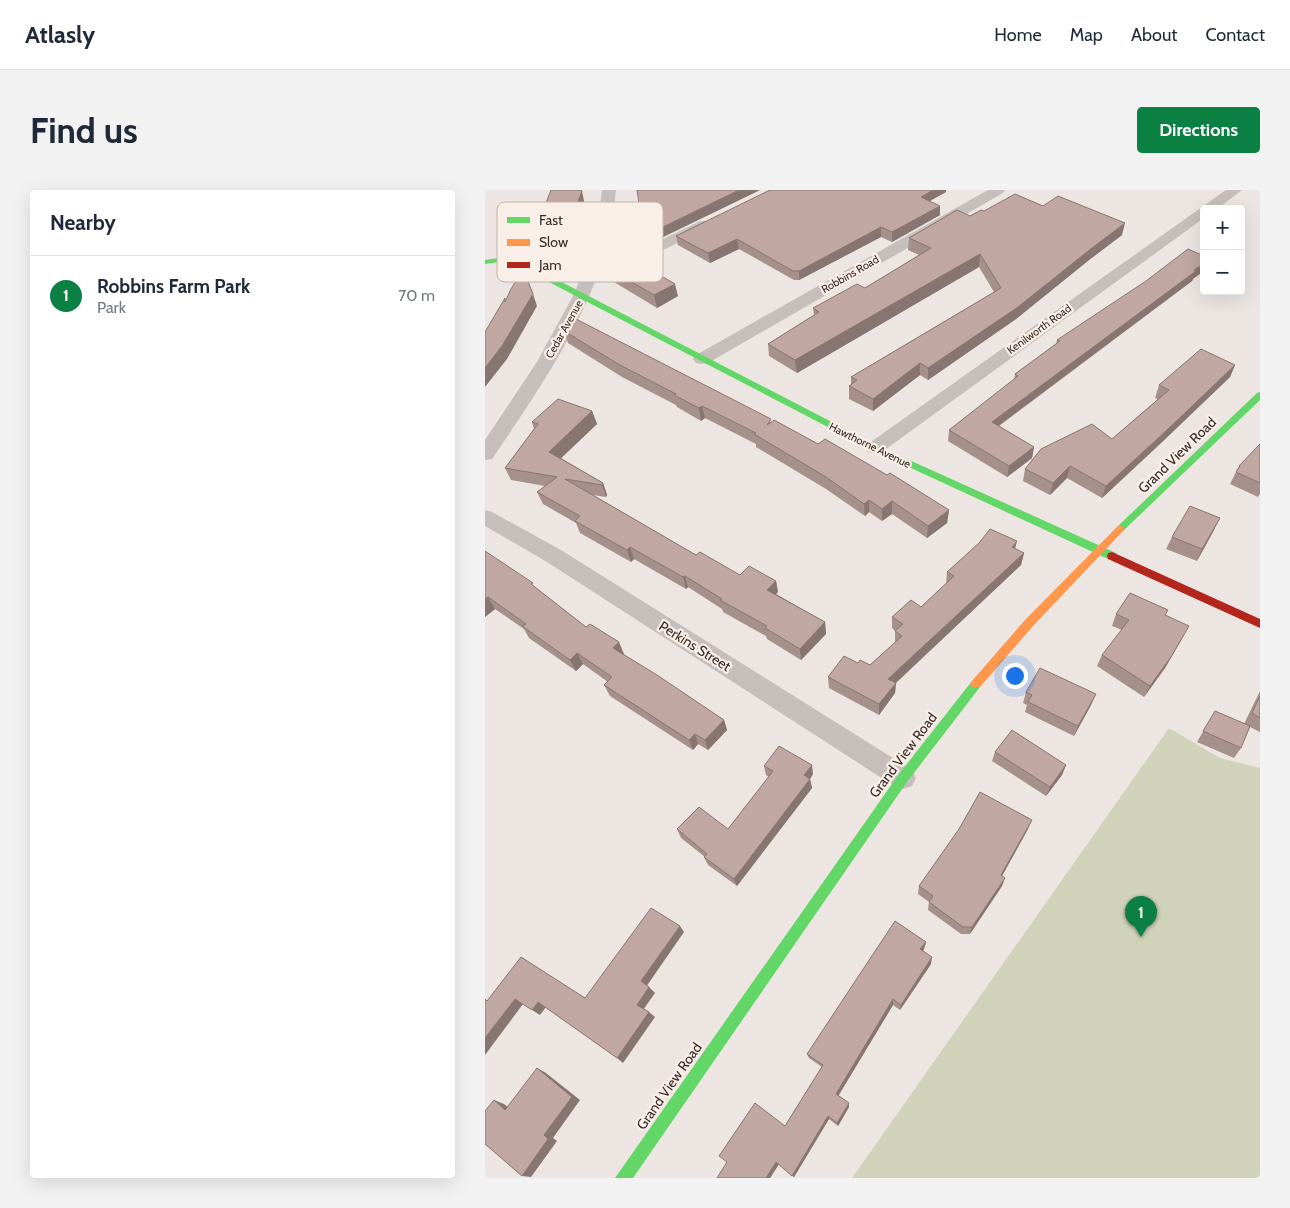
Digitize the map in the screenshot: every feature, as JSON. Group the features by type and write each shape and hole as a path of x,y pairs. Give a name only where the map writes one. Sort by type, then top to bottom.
{"street":[{"name":"Robbins Road","path":"702,358 998,190"},
{"path":"1213,205 1235,190"},
{"name":"Kenilworth Road","path":"875,448 1200,214"},
{"path":"663,247 722,216"},
{"name":"Hawthorne Avenue","path":"569,282 586,288 702,358 875,448 1260,624"},
{"name":"Cedar Avenue","path":"485,454 542,367 588,282"},
{"path":"586,288 597,282"},
{"name":"Grand View Road","path":"623,1178 903,778 988,669 1099,550 1260,395"},
{"name":"Perkins Street","path":"485,517 554,556 903,778"}],"green space":[{"path":"1169,728 1220,758 1260,768 1260,1178 852,1178"}],"building":[{"path":"551,190 582,191 578,202 546,202"},
{"path":"637,190 739,190 663,227 663,202 639,202"},
{"path":"770,190 933,190 921,197 940,206 892,232 881,227 799,271 793,271 737,239 708,253 676,236"},
{"path":"1015,194 1043,206 1058,196 1125,223 1018,307 928,368 920,363 873,399 849,386 857,380 851,377 1001,288 980,254 795,360 768,344 819,312 813,308 857,284 865,288 931,248 909,238 957,210 970,216 981,210 984,211"},
{"path":"1188,249 1200,254 1200,266 1194,270 1196,271 992,422 1034,447 1009,466 949,430 1018,376 1015,374 1060,341 1057,340 1146,281"},
{"path":"663,277 675,284 654,295 632,282 663,282"},
{"path":"515,282 528,282 533,294 502,346 485,368 485,332 505,298 505,302"},
{"path":"572,317 771,419 767,425 774,420 818,444 825,439 887,475 890,473 949,510 928,526 892,501 882,509 869,500 864,504 826,477 754,434 756,433 702,406 699,408 674,395 676,394 618,364 564,331"},
{"path":"1201,349 1235,365 1106,486 1070,466 1053,483 1025,469 1041,449 1092,424 1112,439 1169,390 1159,385"},
{"path":"558,399 592,411 549,452 603,483 602,485 565,479 696,555 700,552 740,575 749,566 776,581 767,590 825,622 800,649 765,628 767,626 720,600 722,599 685,576 683,577 630,547 627,550 575,521 580,516 537,492 557,477 505,468 538,424 532,422"},
{"path":"1260,444 1260,483 1236,472 1239,466"},
{"path":"1190,506 1220,518 1202,549 1172,537"},
{"path":"990,529 1017,541 1012,547 1024,553 888,679 896,683 879,704 828,677 844,656 858,663 860,660 870,665 902,636 895,631 903,624 892,617 911,600 921,607 954,576 947,572 979,543"},
{"path":"485,551 533,583 531,584 586,627 590,624 619,642 613,648 724,720 705,740 695,734 689,740 604,685 612,677 577,653 570,660 522,626 526,624 488,597 485,599"},
{"path":"1130,593 1168,610 1165,615 1189,626 1171,657 1150,686 1102,655 1129,620 1116,614"},
{"path":"1040,668 1096,694 1078,726 1028,702 1032,695 1026,692"},
{"path":"1260,696 1260,718 1252,713"},
{"path":"1215,711 1250,726 1241,748 1203,731"},
{"path":"1012,730 1066,765 1050,787 995,752"},
{"path":"779,746 812,765 804,775 810,779 734,879 704,857 707,854 677,829 699,807 728,829 773,771 764,766"},
{"path":"980,792 1032,820 1001,875 1005,878 972,927 963,927 929,902 933,896 919,886 959,829"},
{"path":"651,908 680,926 641,981 649,987 637,1005 649,1012 617,1058 538,1002 532,1010 515,999 485,1038 485,999 487,1001 521,957 585,998"},
{"path":"895,921 926,942 920,949 932,957 901,1005 893,999 836,1094 849,1103 837,1123 828,1116 792,1176 776,1162 766,1178 717,1178 727,1162 719,1156 755,1103 785,1126 823,1065 807,1054"},
{"path":"537,1068 572,1097 544,1135 548,1139 522,1176 485,1144 485,1111 494,1100 505,1110"}],"traffic: fast":[{"path":"485,262 497,260"},
{"path":"555,282 875,448 1112,556"},
{"path":"1120,529 1260,395"},
{"path":"623,1178 903,778 976,684"}],"traffic: slow":[{"path":"976,684 1029,623 1120,529"}],"traffic: jam":[{"path":"1112,556 1260,624"}],"place":[{"name":"Robbins Farm Park","path":"1141,937"}]}
